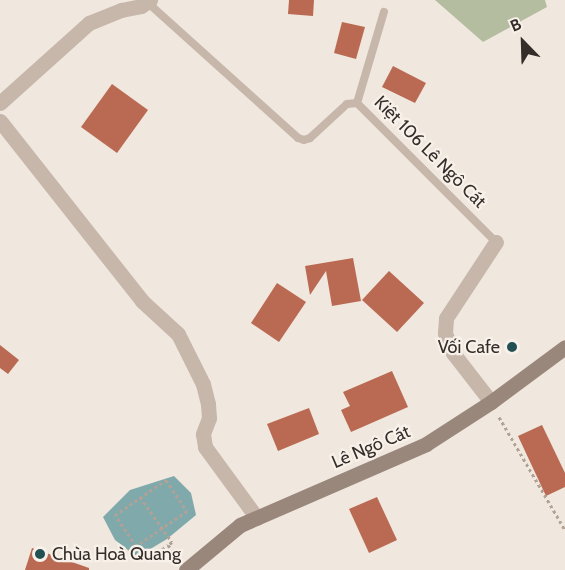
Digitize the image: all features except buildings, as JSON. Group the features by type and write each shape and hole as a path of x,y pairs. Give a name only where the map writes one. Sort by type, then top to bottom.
{"street":[{"path":"0,103 89,23 149,1"},
{"path":"0,121 142,301 178,334 203,384 208,404 209,418 203,434 205,447 256,518"},
{"path":"491,402 453,353 446,333 446,318 496,242"},
{"name":"Lê Ngô Cát","path":"186,570 240,525 426,444 491,402 565,347"}],"lane":[{"name":"Kiệt 106 Lê Ngô Cát","path":"149,1 298,138 304,140 310,138 346,104 357,103 496,242"},
{"path":"357,103 384,12"}],"path":[{"path":"491,402 565,530"},
{"path":"136,546 187,511 166,480 115,515 136,546 148,560 168,545"},
{"path":"140,497 172,542"}],"green space":[{"path":"435,0 545,0 547,7 483,42"}],"water":[{"path":"174,476 191,493 196,515 167,539 137,557 115,540 103,517 130,490"}],"place":[{"name":"Vối Cafe","path":"512,347"},
{"name":"Chùa Hoà Quang","path":"40,554"}]}
